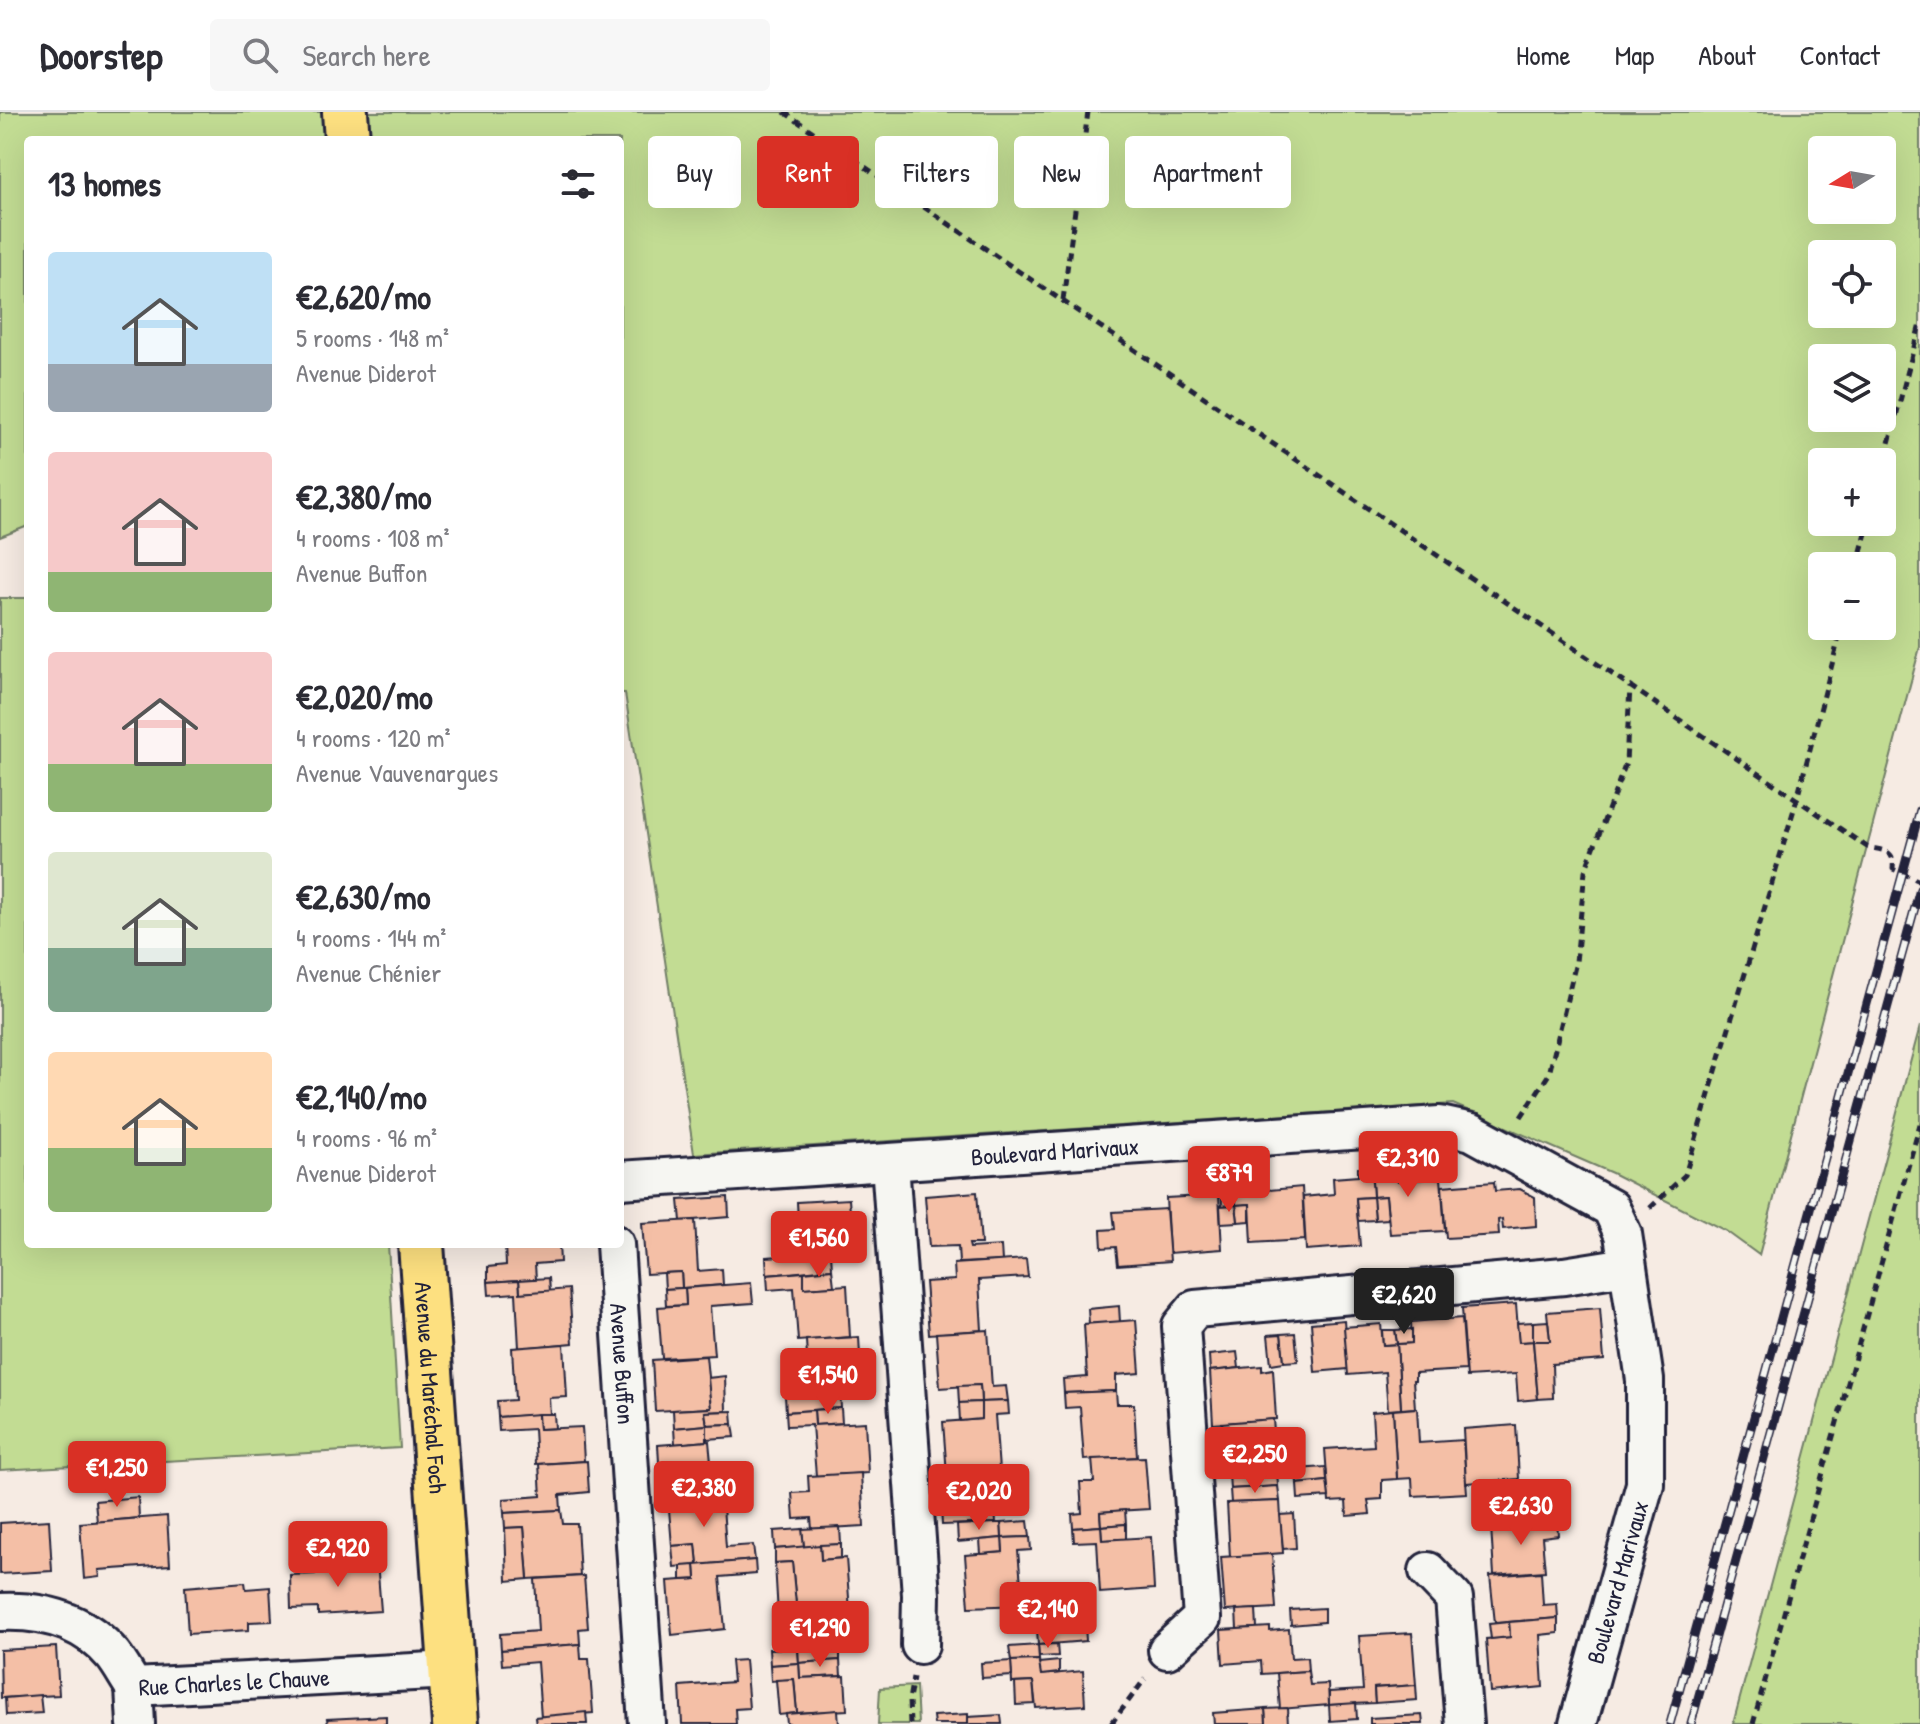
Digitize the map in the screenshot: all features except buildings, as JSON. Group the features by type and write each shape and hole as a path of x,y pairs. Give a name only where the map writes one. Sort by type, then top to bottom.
{"main road":[{"path":"345,112 347,136"},
{"name":"Avenue du Maréchal Foch","path":"421,1248 455,1724"}],"street":[{"name":"Boulevard Marivaux","path":"624,1180 1440,1125 1472,1132 1611,1208 1625,1250 1645,1380 1645,1484 1578,1724"},
{"path":"890,1163 921,1595 920,1645"},
{"name":"Avenue Buffon","path":"615,1248 647,1724"},
{"path":"1167,1650 1202,1618 1181,1326 1195,1309 1564,1276 1625,1250"},
{"path":"1428,1571 1454,1598 1464,1724"},
{"name":"Rue Charles le Chauve","path":"0,1612 25,1611 58,1617 85,1631 113,1655 134,1687 451,1670"},
{"path":"134,1687 136,1724"}],"path":[{"path":"784,112 1867,847 1891,854 1894,857 1893,869 1920,881"},
{"path":"1063,300 1088,112"},
{"path":"1888,448 1920,324"},
{"path":"1625,1250 1685,1175 1797,799 1838,640"},
{"path":"1500,1148 1549,1074 1576,962 1585,871 1626,763 1630,686"},
{"path":"1753,1724 1920,1124"},
{"path":"910,1724 909,1700 920,1645"},
{"path":"1111,1724 1167,1650"}],"green space":[{"path":"0,112 1920,112 1920,647 1759,1255 1726,1231 1612,1173 1453,1104 694,1154 624,693 624,136 24,136 24,528 0,537"},
{"path":"0,598 24,598 24,1248 388,1248 400,1448 0,1470"},
{"path":"1920,1026 1920,1724 1733,1724"},
{"path":"916,1686 918,1724 878,1724 880,1688"}],"railway":[{"path":"1670,1724 1920,810"},
{"path":"1691,1724 1920,889"}]}
